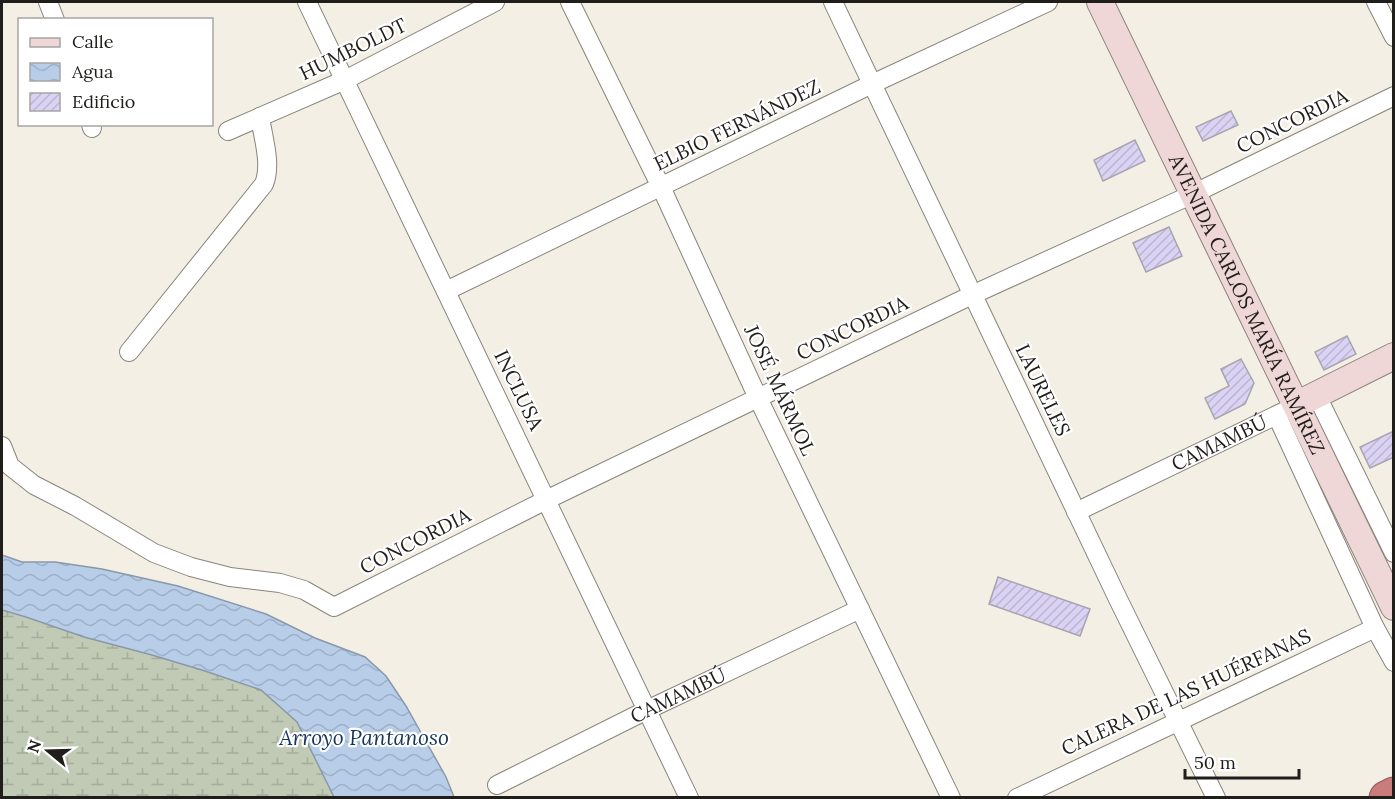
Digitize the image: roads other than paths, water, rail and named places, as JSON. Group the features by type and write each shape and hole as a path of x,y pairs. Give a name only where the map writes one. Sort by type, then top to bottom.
{"highway":[{"path":"1386,798 1394,794"}],"main road":[{"name":"AVENIDA CARLOS MARÍA RAMÍREZ","path":"1100,2 1394,607"},
{"name":"CAMAMBÚ","path":"1296,405 1394,356"}],"street":[{"path":"48,2 55,18"},
{"name":"INCLUSA","path":"308,2 689,798"},
{"name":"HUMBOLDT","path":"228,131 345,80 495,2"},
{"name":"JOSÉ MÁRMOL","path":"570,2 661,187 758,398 951,798"},
{"name":"LAURELES","path":"833,2 1076,512 1216,798"},
{"name":"ELBIO FERNÁNDEZ","path":"446,291 872,84 1048,2"},
{"path":"1376,2 1394,37"},
{"name":"CONCORDIA","path":"2,446 10,466 34,485 75,506 154,553 191,567 230,577 280,583 304,590 334,607 546,500 972,295 1193,194 1394,96"},
{"path":"129,352 264,184 267,176 267,159 260,117"},
{"name":"CAMAMBÚ","path":"1076,512 1296,405"},
{"name":"AVENIDA CARLOS MARÍA RAMÍREZ","path":"1296,405 1394,553"},
{"name":"AVENIDA CARLOS MARÍA RAMÍREZ","path":"1296,405 1375,628 1394,662"},
{"name":"CAMAMBÚ","path":"497,785 647,710 860,609"},
{"name":"CALERA DE LAS HUÉRFANAS","path":"1017,798 1375,628"}],"water":[{"name":"Arroyo Pantanoso","path":"2,555 22,562 55,562 102,569 178,586 266,614 315,638 365,657 386,676 406,706 446,777 454,797 334,797 297,722 261,690 2,610"}]}
